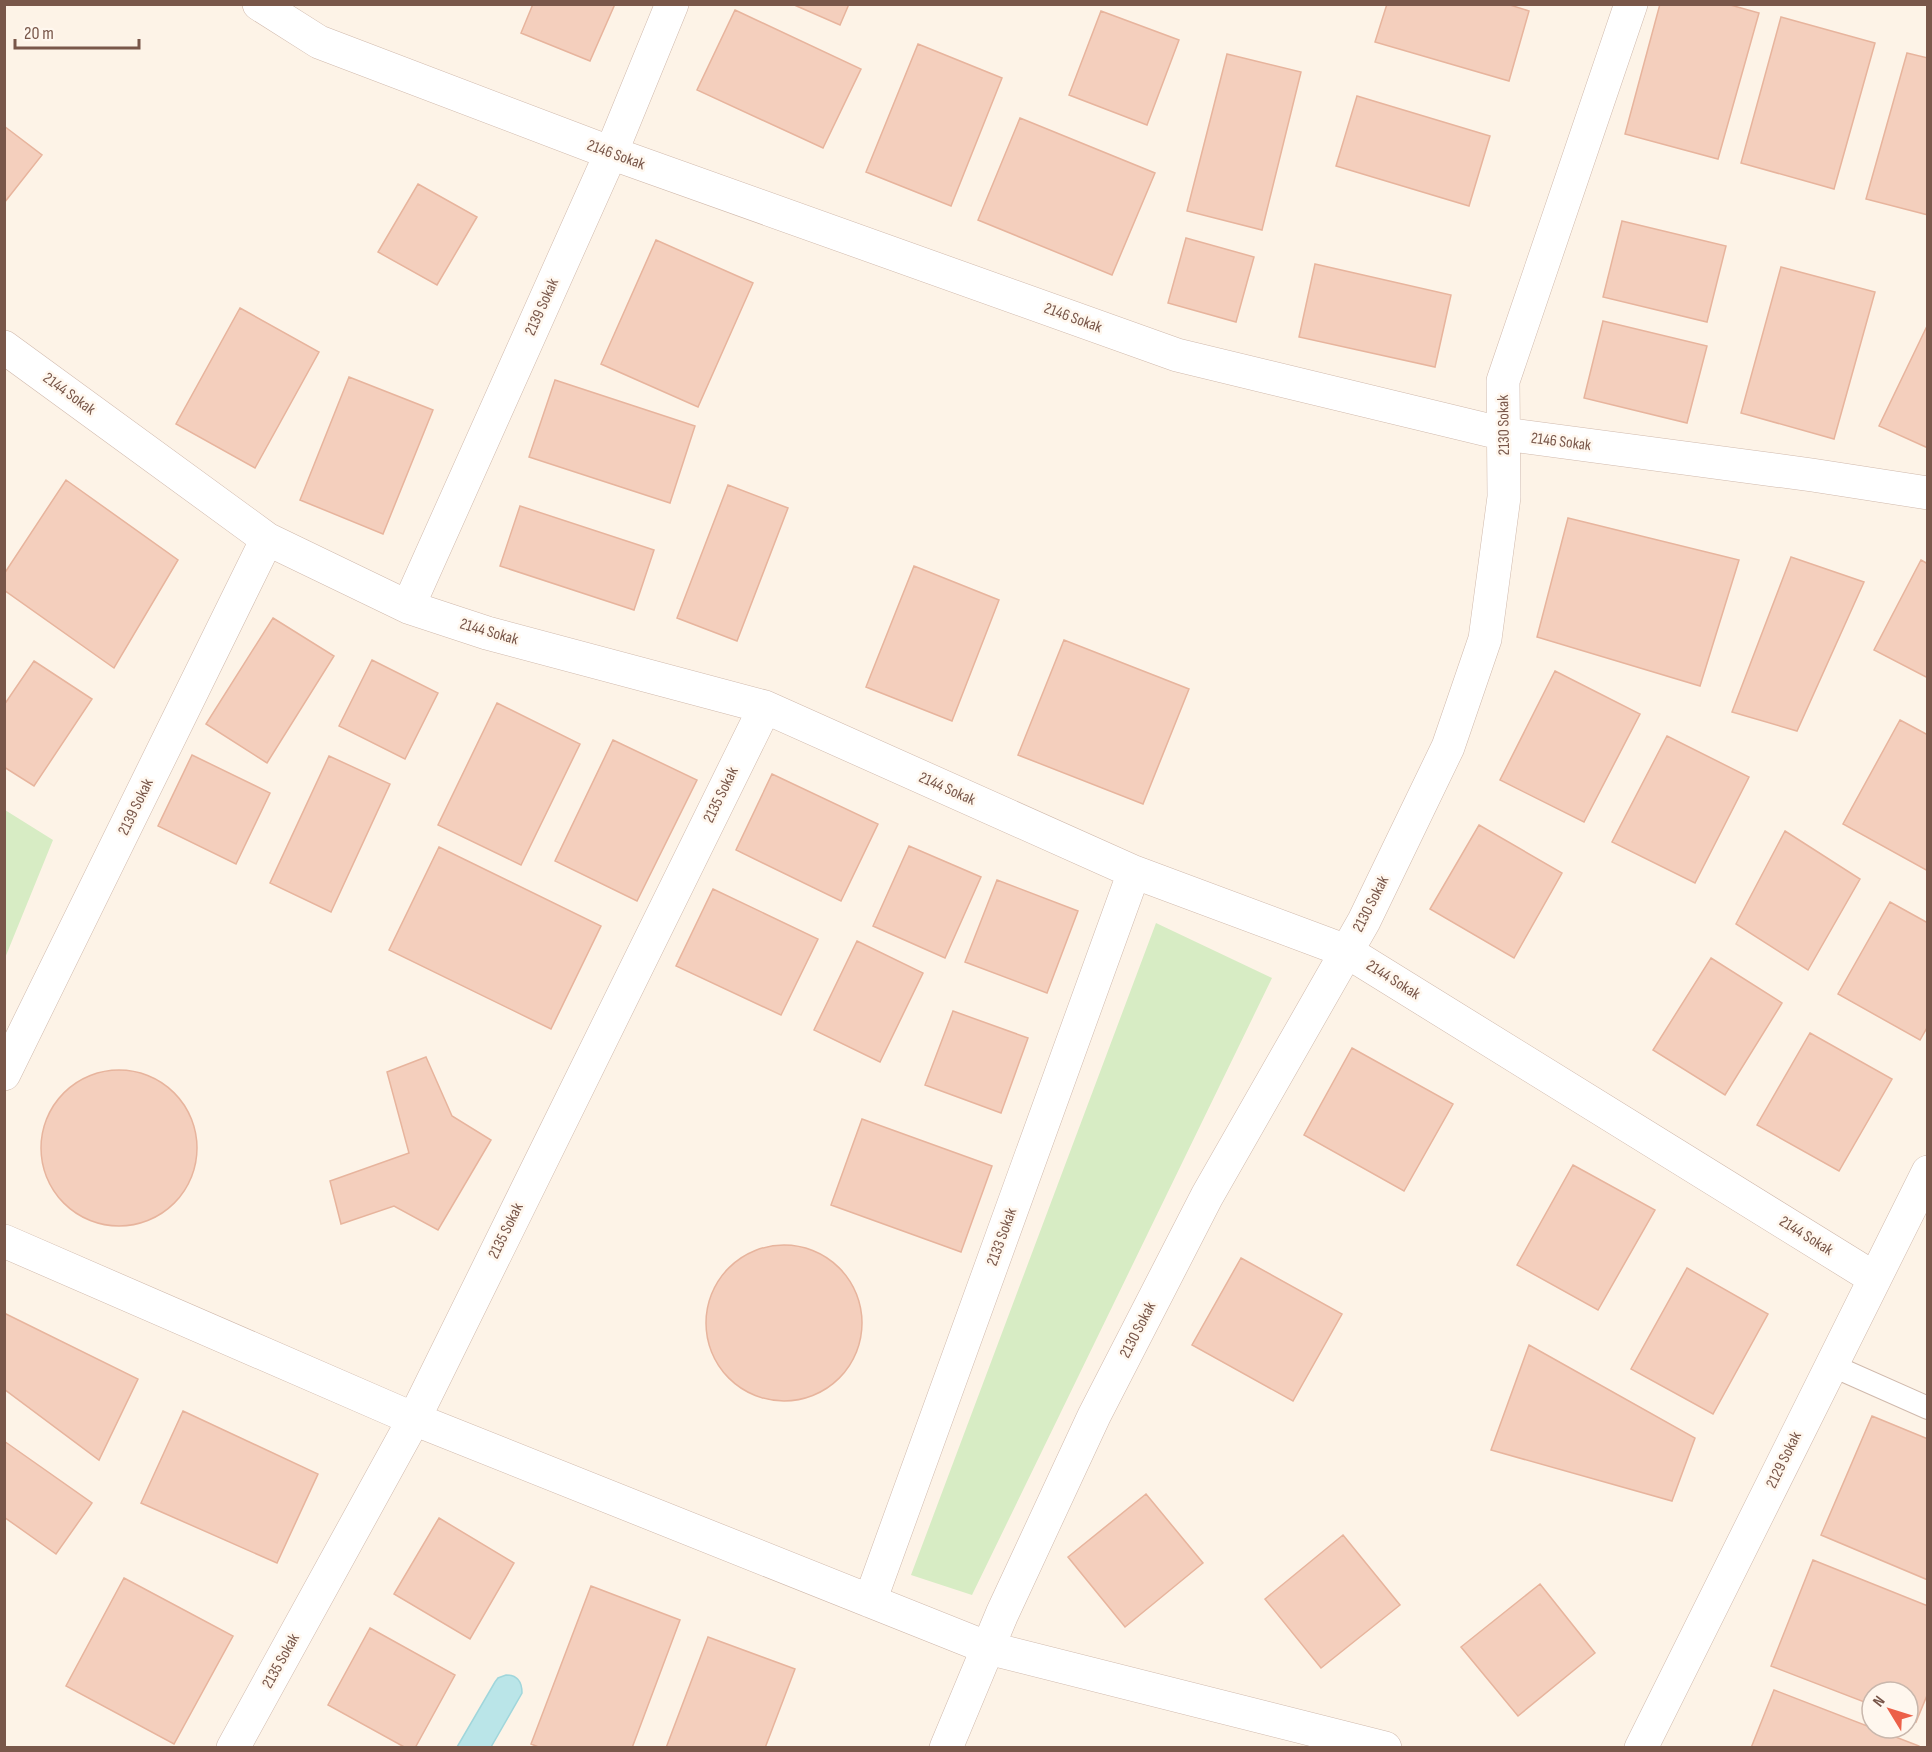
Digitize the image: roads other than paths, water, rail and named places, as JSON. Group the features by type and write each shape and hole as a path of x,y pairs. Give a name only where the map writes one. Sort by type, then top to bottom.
{"street":[{"name":"2146 Sokak","path":"259,4 319,42 611,153 1177,356 1504,434 1812,475 1928,493"},
{"name":"2139 Sokak","path":"408,607 611,153 672,4"},
{"name":"2130 Sokak","path":"946,1748 988,1648 1094,1416 1207,1196 1364,921 1448,747 1485,639 1504,497 1503,381 1631,4"},
{"name":"2144 Sokak","path":"4,347 267,539 408,607 487,633 765,707 1134,872 1346,951 1874,1278"},
{"name":"2139 Sokak","path":"4,1074 267,539"},
{"name":"2135 Sokak","path":"233,1748 414,1419 765,707"},
{"name":"2133 Sokak","path":"870,1602 1134,872"},
{"name":"2129 Sokak","path":"1641,1748 1928,1172"},
{"path":"4,1241 414,1419 988,1648 1385,1748"}],"lane":[{"path":"1831,1365 1928,1408"}],"water":[{"path":"506,1675 518,1680 522,1693 491,1747 457,1747 495,1682"}]}
